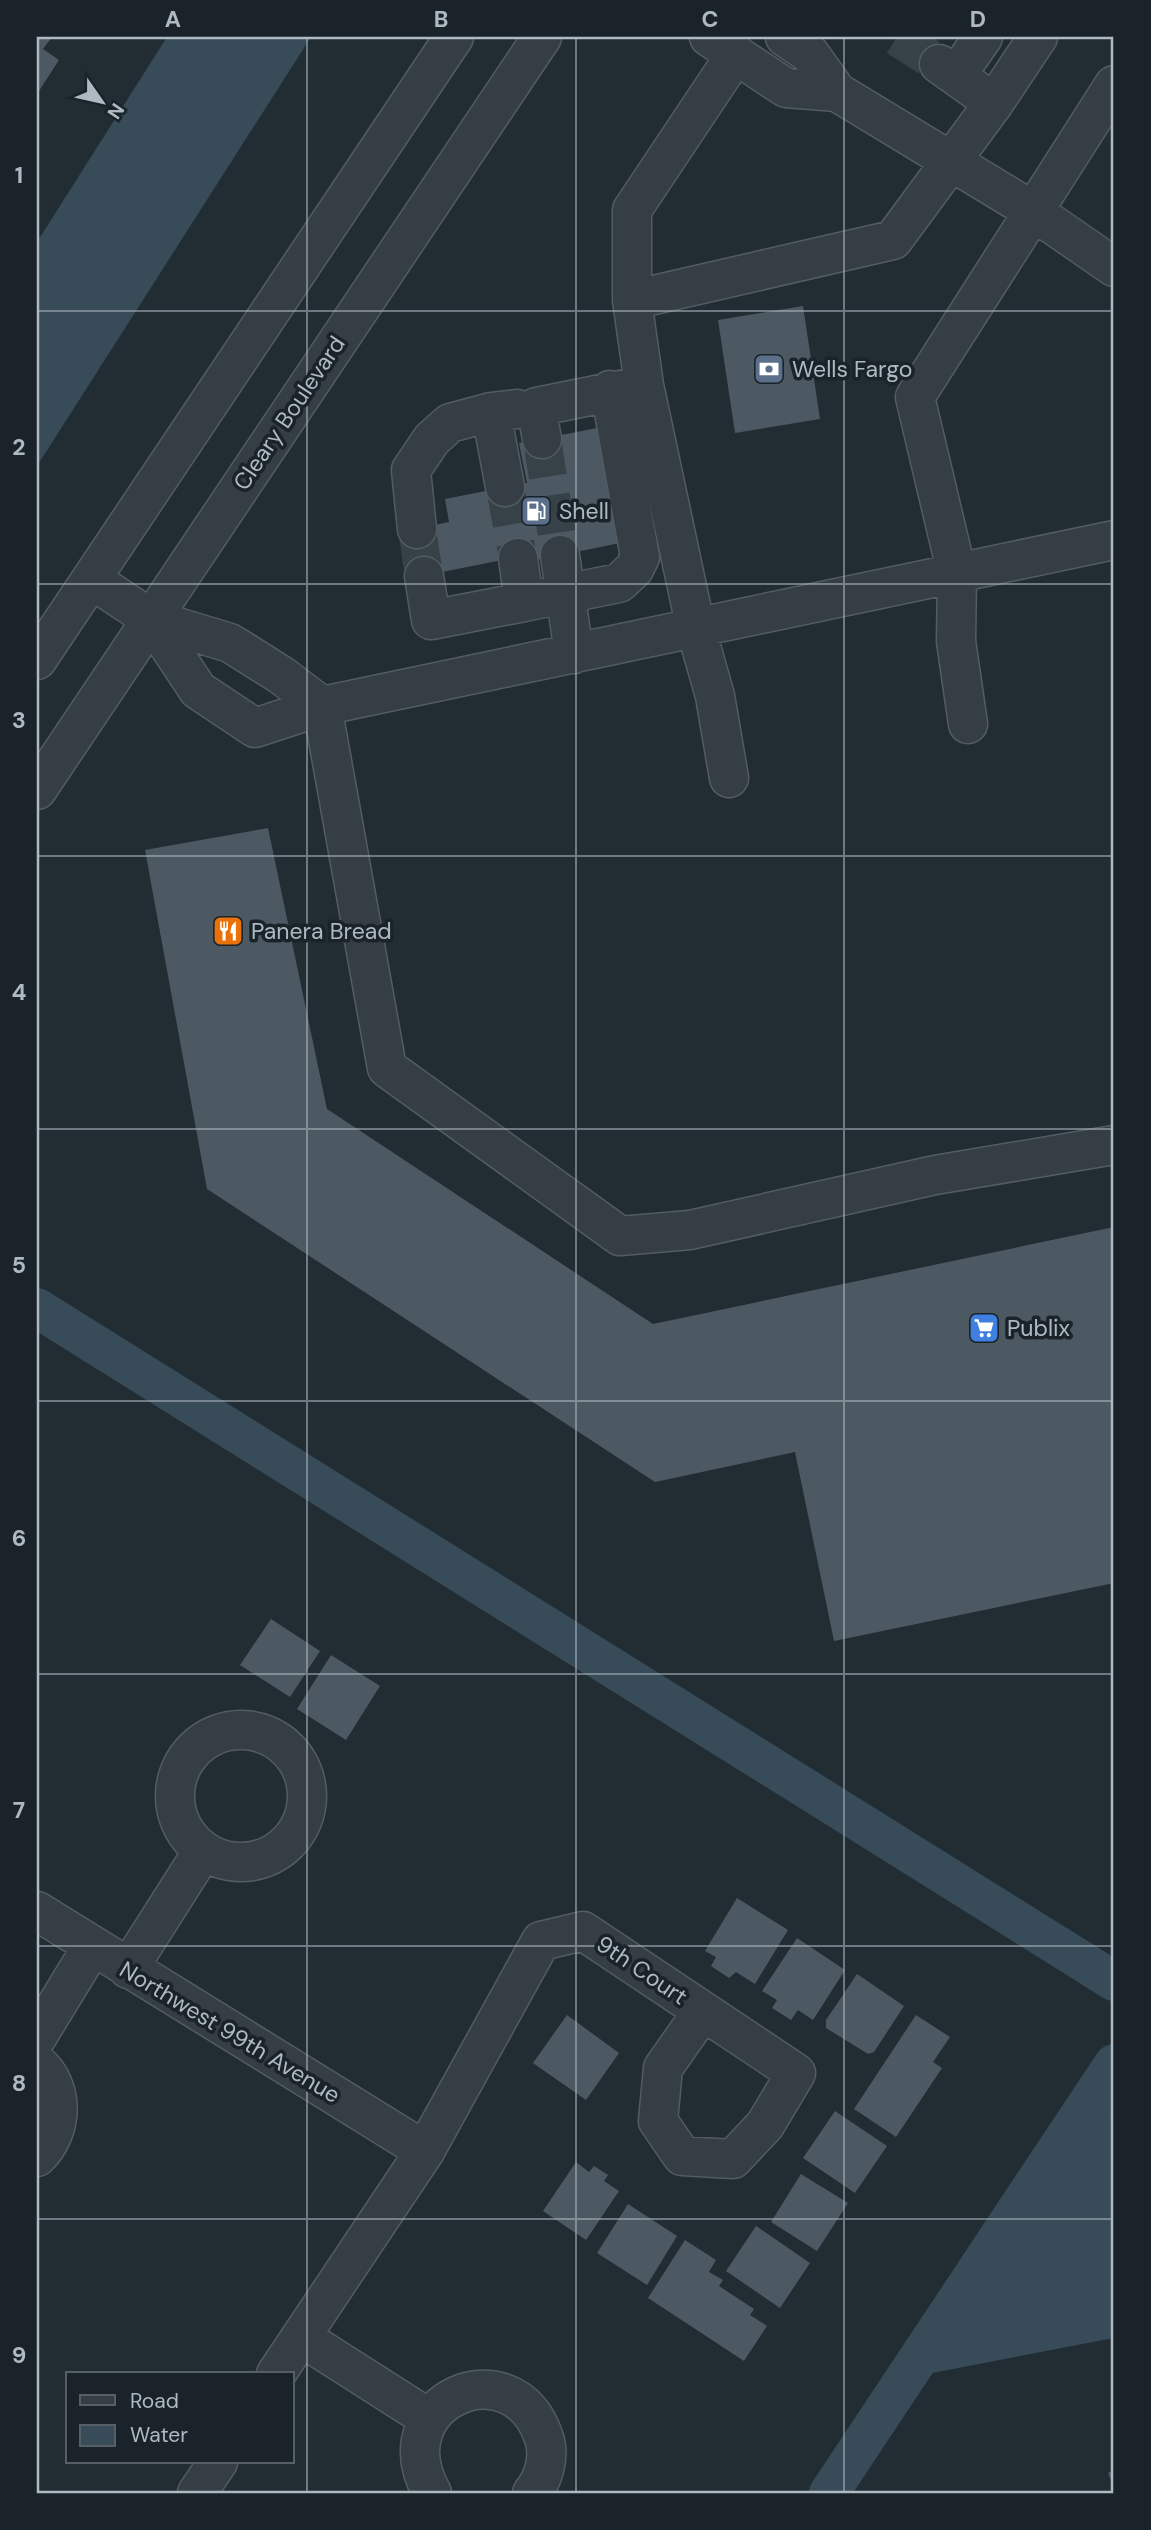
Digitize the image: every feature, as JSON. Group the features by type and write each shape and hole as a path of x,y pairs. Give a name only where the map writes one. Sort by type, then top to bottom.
{"street":[{"path":"37,660 454,37"},
{"name":"Cleary Boulevard","path":"37,790 542,37"},
{"path":"785,37 810,54 837,92 1033,211 1114,267"},
{"path":"983,37 948,70 994,103"},
{"path":"632,300 893,240 953,161 1038,37"},
{"path":"424,576 431,620 619,583 634,569 640,557 627,388 632,300 632,211 723,46 786,88 837,92"},
{"path":"968,724 956,641 957,574 915,397 1114,85"},
{"path":"417,528 411,470 432,439 450,422 491,412 539,423 627,388"},
{"path":"627,388 715,696 729,778"},
{"path":"491,412 505,488"},
{"path":"151,619 198,690 254,728 322,706 1114,540"},
{"path":"560,555 574,654"},
{"path":"518,558 524,602"},
{"path":"91,579 151,619 230,643 281,675 322,706 387,1068 620,1236 690,1230 935,1175 1114,1144"},
{"path":"128,1969 203,1851"},
{"name":"Northwest 99th Avenue","path":"37,1911 425,2151"},
{"name":"9th Court","path":"277,2372 425,2151 541,1941 583,1931 703,2011 796,2073 765,2125 733,2159 682,2156 658,2122 663,2068 703,2011"},
{"path":"37,2037 92,1947"},
{"path":"37,2063 54,2086 59,2108 56,2129 37,2157"},
{"path":"301,2337 428,2418"},
{"path":"432,2493 423,2477 418,2457 428,2418 444,2402 463,2392 485,2389 506,2393 525,2405 539,2423 546,2444 546,2465 532,2493"},
{"path":"197,2493 217,2464"}],"water":[{"path":"167,37 311,37 37,466 37,242"},
{"path":"1114,2064 1114,2338 906,2378"}],"building":[{"path":"37,37 52,37 43,49 59,60 37,94"},
{"name":"Wells Fargo","path":"803,306 820,419 735,433 718,320"},
{"name":"Shell","path":"608,426 630,541 531,561 528,555 417,577 408,531 449,522 445,499 527,483 519,443"},
{"path":"268,828 327,1109 653,1324 1114,1227 1114,1583 834,1641 795,1452 655,1482 207,1189 145,850"},
{"path":"271,1619 320,1651 290,1697 240,1665"},
{"path":"331,1655 380,1686 346,1740 297,1709"},
{"path":"737,1898 788,1930 755,1984 736,1972 729,1978 711,1966 716,1957 705,1951"},
{"path":"797,1938 845,1970 813,2020 798,2010 791,2020 772,2008 777,2000 762,1991"},
{"path":"857,1974 904,2006 874,2052 868,2054 826,2028 826,2020"},
{"path":"567,2015 619,2053 586,2100 533,2063"},
{"path":"916,2015 950,2037 933,2062 942,2068 896,2137 854,2109"},
{"path":"835,2111 887,2146 855,2193 803,2158"},
{"path":"576,2162 589,2172 594,2166 608,2175 604,2181 619,2191 586,2240 543,2211"},
{"path":"801,2174 848,2203 817,2251 771,2222"},
{"path":"628,2204 677,2236 647,2285 597,2253"},
{"path":"756,2226 810,2263 780,2308 726,2271"},
{"path":"685,2240 716,2260 709,2272 723,2280 719,2286 754,2309 750,2315 767,2326 744,2361 648,2298"},
{"path":"1114,2470 1114,2487 1108,2473"}],"waterway":[{"path":"37,1308 1114,1981"},
{"path":"829,2493 1114,2064"}],"tunnel":[{"path":"897,37 939,64"},
{"path":"542,439 560,555"},
{"path":"505,487 518,558"},
{"path":"417,529 424,576"}],"place":[{"name":"Wells Fargo","path":"769,369"},
{"name":"Shell","path":"536,511"},
{"name":"Panera Bread","path":"228,931"},
{"name":"Publix","path":"984,1328"}]}
